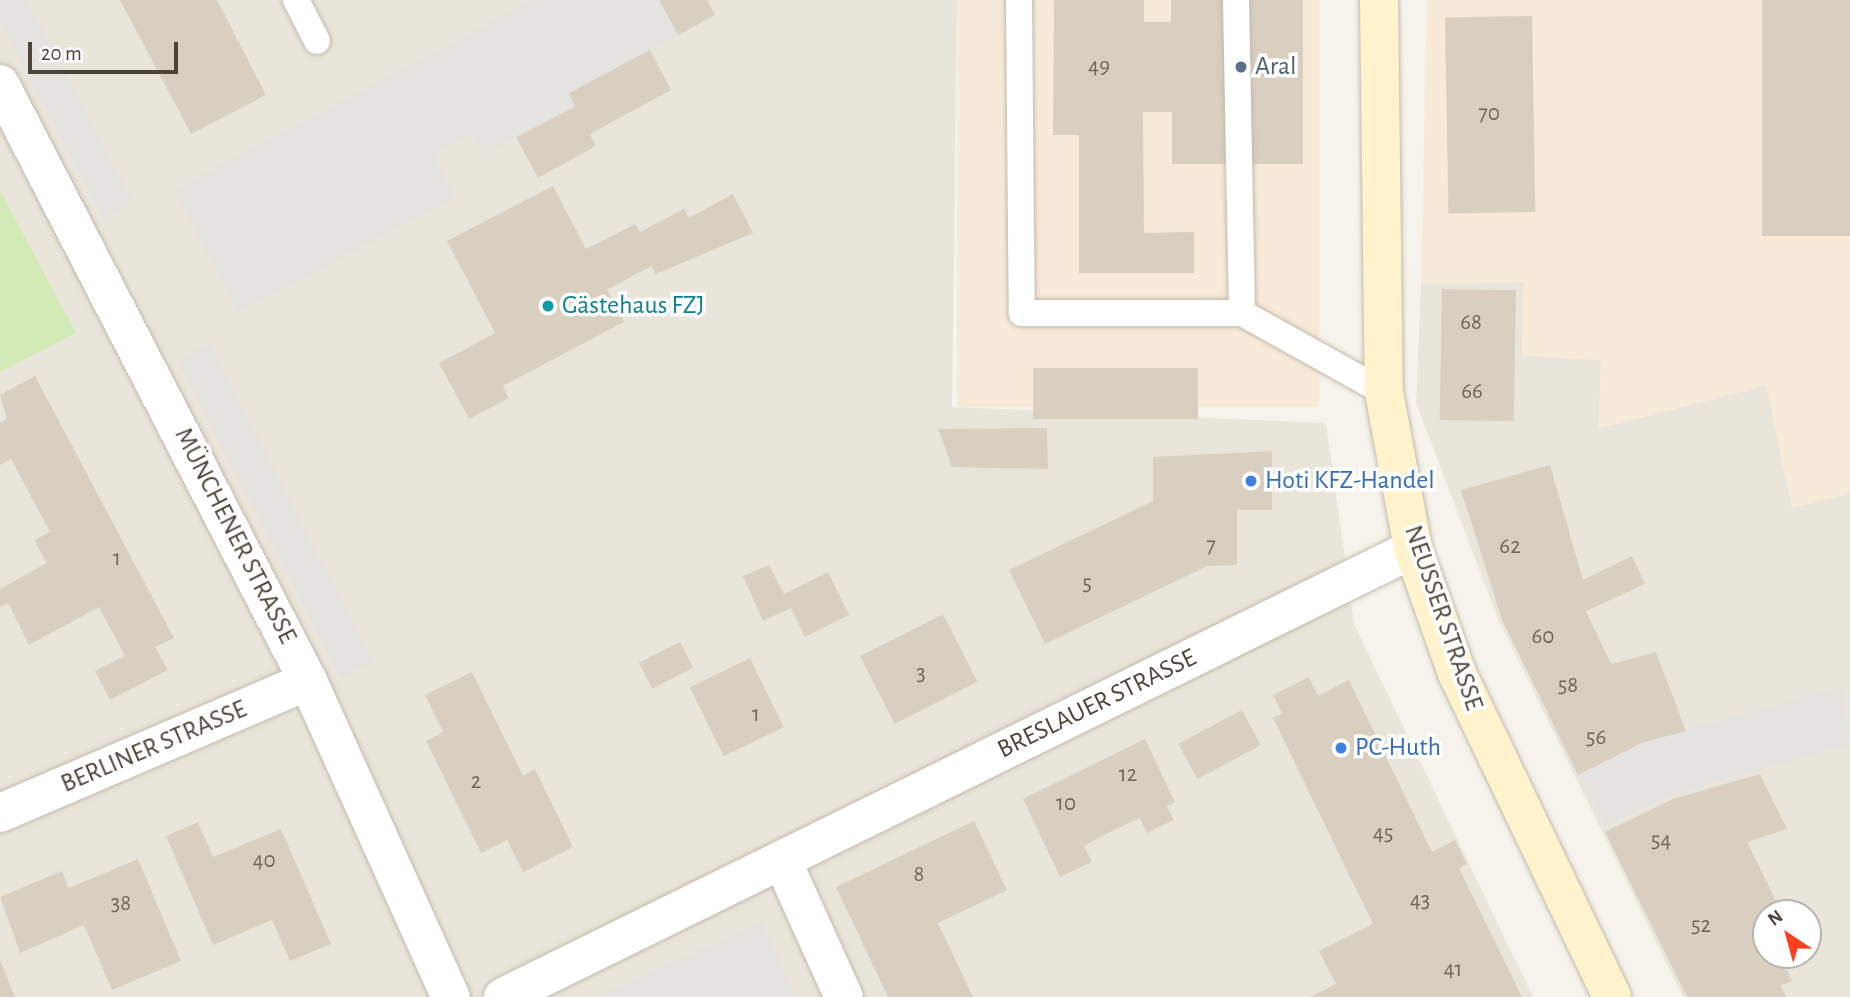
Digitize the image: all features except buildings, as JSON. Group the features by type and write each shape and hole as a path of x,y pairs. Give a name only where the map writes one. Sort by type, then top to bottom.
{"main road":[{"name":"NEUSSER STRASSE","path":"1379,0 1384,392 1413,548 1457,673 1510,793 1612,997"}],"street":[{"name":"MÜNCHENER STRASSE","path":"0,85 308,681 451,997"},
{"name":"BRESLAUER STRASSE","path":"503,997 1413,548"},
{"name":"BERLINER STRASSE","path":"0,813 308,681"},
{"path":"782,859 844,997"}],"lane":[{"path":"296,0 317,41"},
{"path":"1019,0 1022,313 1242,313 1384,392"},
{"path":"1236,0 1242,313"}],"shaded area":[{"path":"0,0 957,0 952,407 1326,423 1354,624 1533,997 0,997"},
{"path":"0,0 27,0 133,202 102,218 0,23"},
{"path":"533,0 659,0 678,35 569,93 575,107 483,155 472,134 433,154 455,198 238,312 174,190"},
{"path":"957,0 1319,0 1319,407 957,407"},
{"path":"1427,0 1850,0 1850,493 1792,508 1766,385 1599,428 1601,360 1522,355 1524,282 1421,283"},
{"path":"1524,282 1522,355 1601,360 1599,428 1767,385 1792,507 1850,493 1850,997 1683,997 1498,619 1416,403 1421,283"},
{"path":"210,343 373,662 340,678 178,359"},
{"path":"1841,687 1850,744 1674,794 1605,826 1578,775 1644,742"},
{"path":"762,922 796,997 596,997"}],"green space":[{"path":"0,191 76,333 0,372"}],"place":[{"name":"Aral","path":"1241,67"},
{"name":"Gästehaus FZJ","path":"548,306"},
{"name":"Hoti KFZ-Handel","path":"1251,481"},
{"name":"PC-Huth","path":"1341,748"}]}
